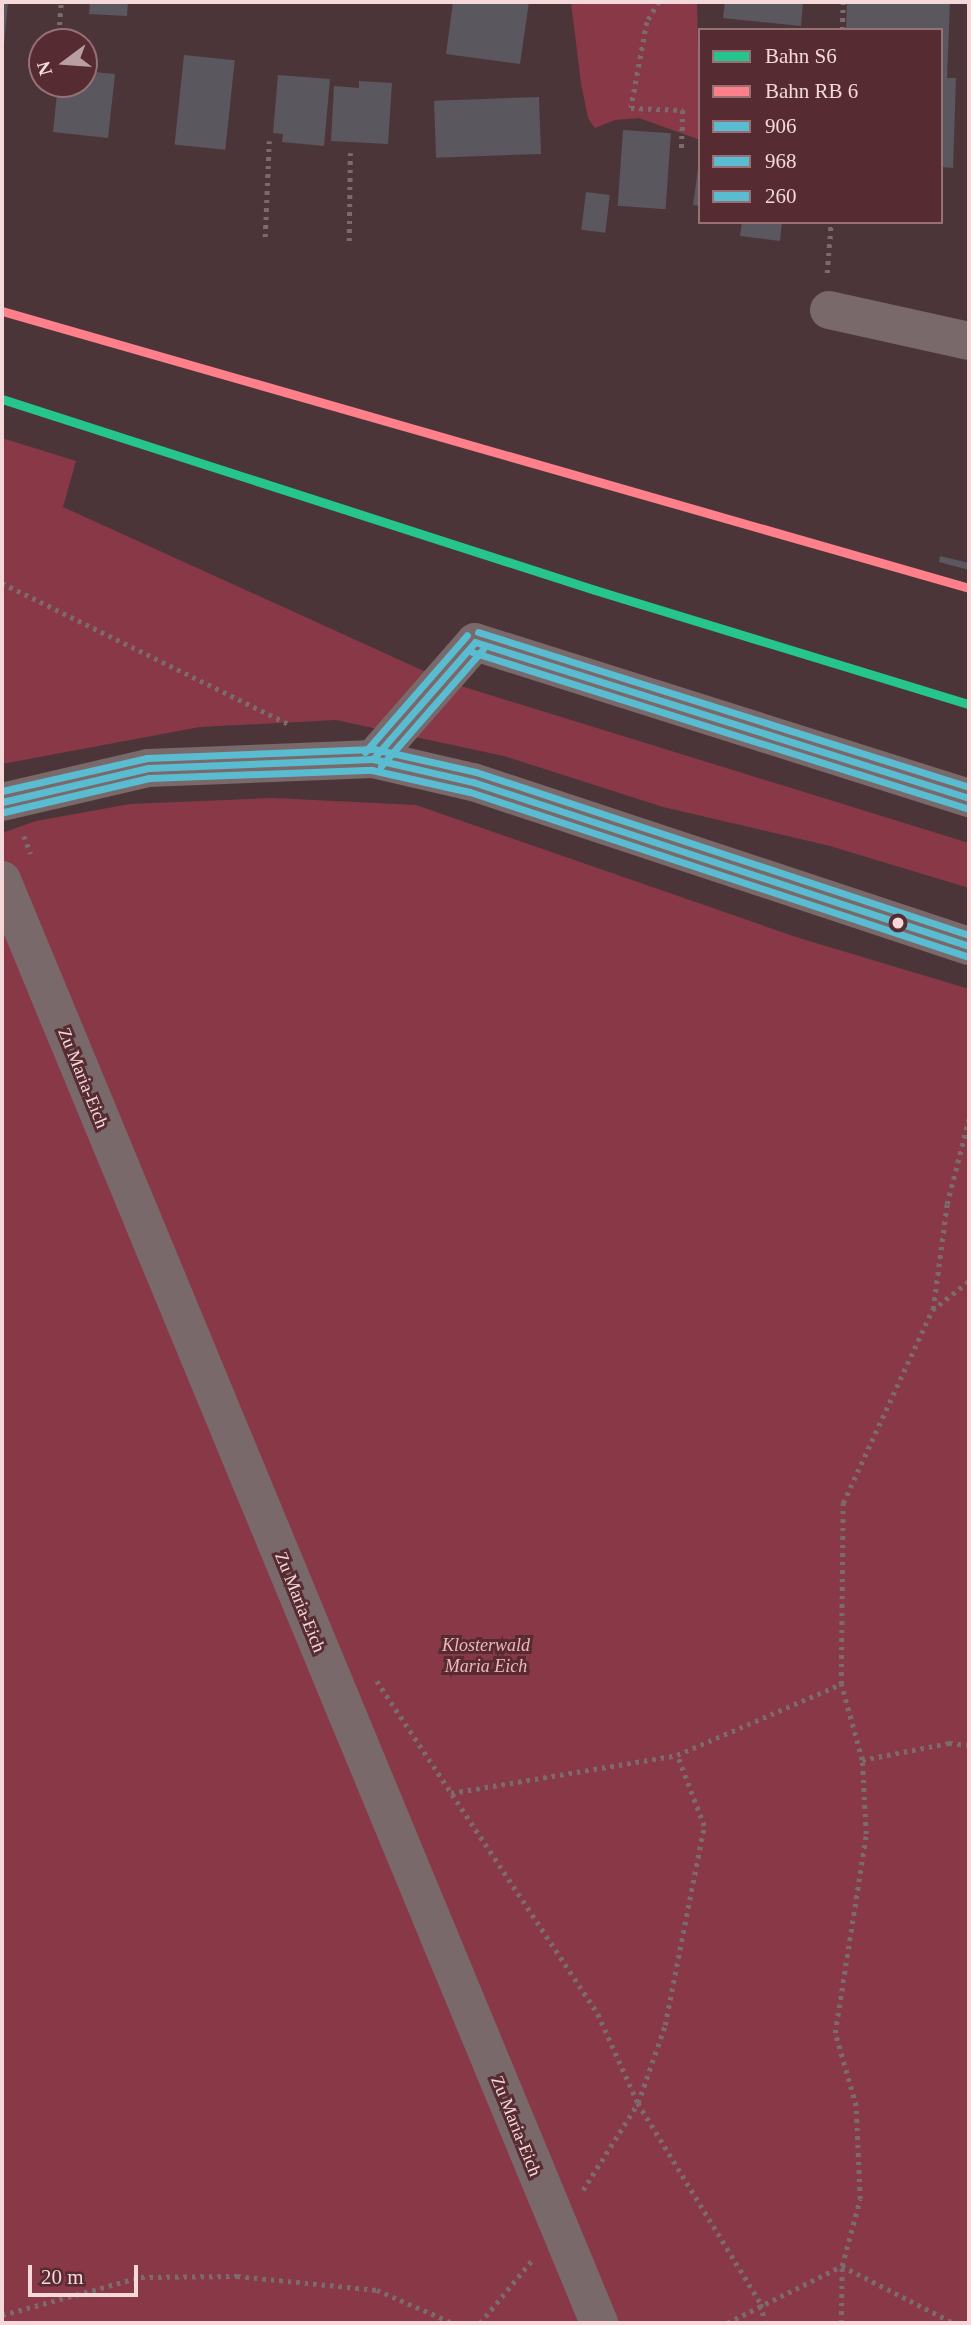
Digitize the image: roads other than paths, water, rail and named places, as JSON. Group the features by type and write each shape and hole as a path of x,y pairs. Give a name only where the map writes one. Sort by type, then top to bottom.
{"street":[{"path":"827,298 969,341"},
{"path":"373,759 474,642 969,798"},
{"path":"2,802 148,768 373,759 473,782 969,946"},
{"name":"Zu Maria-Eich","path":"2,880 599,2323"}],"rail line":[{"name":"S6","path":"2,399 595,590 969,704"}],"park label":[{"name":"Klosterwald Maria Eich","path":"486,1656"}]}
